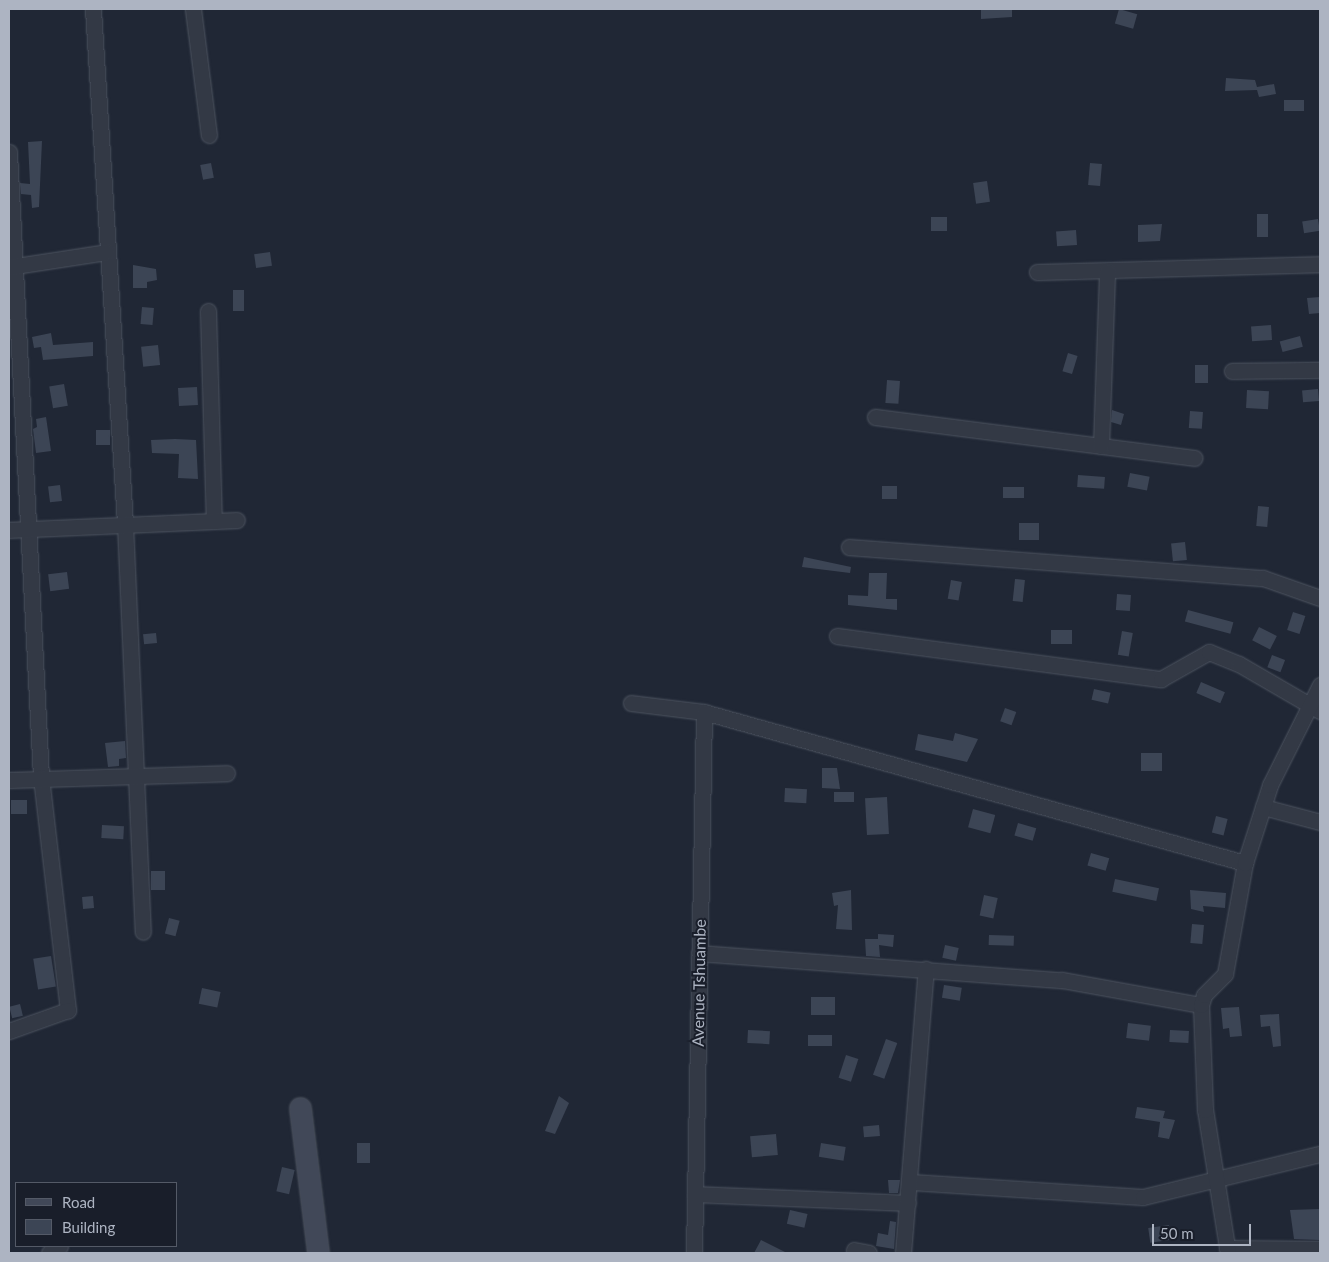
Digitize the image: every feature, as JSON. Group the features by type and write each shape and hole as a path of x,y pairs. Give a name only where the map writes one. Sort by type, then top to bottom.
{"street":[{"path":"93,9 125,524 143,932"},
{"path":"193,9 209,134"},
{"path":"9,152 11,267 31,528 41,777 68,1010 9,1031"},
{"path":"11,267 108,252"},
{"path":"1037,272 1107,272 1320,264"},
{"path":"1101,446 1107,272"},
{"path":"208,311 214,521"},
{"path":"1232,371 1320,370"},
{"path":"875,418 1194,458"},
{"path":"9,530 237,520"},
{"path":"849,547 1263,578 1320,598"},
{"path":"837,636 1161,679 1209,652 1239,664 1314,709"},
{"path":"1320,685 1314,709 1263,807 1244,864 1225,974 1204,995 1201,1005 1205,1110 1227,1250 1320,1248"},
{"path":"631,703 704,712 1244,864"},
{"name":"Avenue Tshuambe","path":"694,1253 704,712"},
{"path":"9,780 41,777 227,773"},
{"path":"1263,807 1320,822"},
{"path":"699,953 1062,980 1201,1005"},
{"path":"902,1253 911,1182 926,969"},
{"path":"300,1108 318,1253"},
{"path":"911,1182 1142,1197 1216,1177 1320,1154"},
{"path":"695,1194 908,1203"}],"building":[{"path":"981,9 1012,9 1012,17 981,19"},
{"path":"1119,9 1137,14 1133,29 1115,23"},
{"path":"1226,78 1255,80 1257,87 1274,84 1276,94 1259,97 1257,90 1225,91"},
{"path":"1284,100 1304,100 1304,111 1284,111"},
{"path":"42,141 39,207 32,208 31,195 21,194 20,183 30,184 28,142"},
{"path":"211,163 214,178 203,180 200,165"},
{"path":"1090,163 1102,164 1100,186 1088,185"},
{"path":"987,181 990,202 976,204 973,183"},
{"path":"1257,214 1268,214 1268,237 1257,237"},
{"path":"931,217 947,217 947,231 931,231"},
{"path":"1318,219 1320,231 1304,233 1302,222"},
{"path":"1162,224 1160,241 1138,242 1138,225"},
{"path":"1076,230 1077,245 1057,246 1056,231"},
{"path":"270,252 272,266 256,268 254,254"},
{"path":"133,265 156,269 157,280 147,282 147,288 133,288"},
{"path":"233,290 244,290 244,311 233,311"},
{"path":"1320,297 1320,313 1309,314 1307,298"},
{"path":"142,307 154,308 152,325 141,324"},
{"path":"1271,325 1272,340 1252,341 1251,326"},
{"path":"51,333 53,345 93,342 93,356 43,360 41,347 34,348 32,337"},
{"path":"1300,336 1303,347 1283,352 1280,341"},
{"path":"158,345 160,365 143,367 141,347"},
{"path":"1068,353 1078,356 1072,374 1062,371"},
{"path":"1195,365 1208,365 1208,383 1195,383"},
{"path":"887,380 900,381 898,404 885,403"},
{"path":"64,384 68,406 53,408 49,387"},
{"path":"197,387 198,405 179,406 178,388"},
{"path":"1318,389 1319,401 1303,402 1302,390"},
{"path":"1247,390 1269,391 1268,409 1246,408"},
{"path":"1112,410 1124,414 1121,425 1111,422"},
{"path":"1190,411 1203,412 1202,429 1189,428"},
{"path":"46,417 51,451 36,453 33,429 37,427 36,419"},
{"path":"96,430 110,430 110,445 96,445"},
{"path":"151,440 196,440 198,479 178,478 179,454 152,453"},
{"path":"1130,473 1150,477 1147,491 1127,487"},
{"path":"1078,475 1105,477 1104,489 1077,487"},
{"path":"60,485 62,501 50,502 48,486"},
{"path":"882,486 897,486 897,499 882,499"},
{"path":"1003,487 1024,487 1024,498 1003,498"},
{"path":"1258,506 1269,507 1267,527 1256,526"},
{"path":"1019,523 1039,523 1039,540 1019,540"},
{"path":"1185,542 1187,560 1173,561 1171,543"},
{"path":"804,557 851,567 850,573 802,567"},
{"path":"67,572 69,589 50,591 48,574"},
{"path":"869,573 887,573 886,599 897,599 897,610 848,605 848,595 868,596"},
{"path":"1015,579 1025,580 1023,602 1013,601"},
{"path":"951,580 962,582 959,601 948,599"},
{"path":"1117,594 1131,595 1130,611 1116,610"},
{"path":"1188,610 1233,622 1230,634 1185,622"},
{"path":"1293,612 1305,616 1299,634 1287,630"},
{"path":"1259,627 1277,636 1270,649 1252,640"},
{"path":"1051,630 1072,630 1072,644 1051,644"},
{"path":"1122,631 1133,633 1129,657 1118,655"},
{"path":"156,633 157,643 144,644 143,634"},
{"path":"1272,655 1285,660 1280,672 1267,667"},
{"path":"1201,682 1225,692 1220,703 1196,693"},
{"path":"1094,689 1111,693 1108,704 1092,700"},
{"path":"1005,708 1016,712 1011,725 1000,721"},
{"path":"955,733 978,739 967,762 915,750 918,734 953,741"},
{"path":"125,741 126,758 119,759 119,766 108,767 105,743"},
{"path":"1141,753 1162,753 1162,771 1141,771"},
{"path":"822,768 837,768 840,789 822,788"},
{"path":"785,788 807,789 806,803 784,802"},
{"path":"834,792 854,792 854,802 834,802"},
{"path":"887,797 889,834 867,835 865,798"},
{"path":"11,800 27,800 27,814 11,814"},
{"path":"973,809 995,815 990,833 968,827"},
{"path":"1216,816 1228,819 1224,835 1212,832"},
{"path":"1018,823 1036,828 1033,841 1014,835"},
{"path":"102,825 124,826 123,839 101,838"},
{"path":"1091,853 1109,858 1106,871 1087,865"},
{"path":"151,871 165,871 165,890 151,890"},
{"path":"1115,879 1159,888 1156,901 1112,892"},
{"path":"851,890 852,930 836,929 838,905 834,906 832,893"},
{"path":"1190,890 1226,893 1225,908 1203,906 1204,912 1191,909"},
{"path":"984,895 998,898 993,918 980,916"},
{"path":"93,896 94,908 83,909 82,897"},
{"path":"169,918 180,921 175,936 165,933"},
{"path":"1192,924 1204,925 1202,944 1190,943"},
{"path":"878,934 894,935 893,947 879,945 880,957 866,956 865,939 878,939"},
{"path":"989,935 1014,936 1014,946 989,945"},
{"path":"945,945 959,948 956,961 942,958"},
{"path":"51,956 56,987 38,989 33,959"},
{"path":"944,985 962,988 960,1001 942,998"},
{"path":"202,988 221,992 217,1008 199,1004"},
{"path":"811,997 835,997 835,1015 811,1015"},
{"path":"20,1004 23,1016 12,1018 9,1007"},
{"path":"1239,1007 1242,1036 1230,1037 1229,1028 1223,1029 1221,1008"},
{"path":"1279,1014 1281,1046 1273,1047 1270,1026 1261,1027 1260,1015"},
{"path":"1128,1023 1151,1026 1149,1041 1126,1038"},
{"path":"748,1030 770,1031 769,1044 747,1043"},
{"path":"1170,1030 1189,1031 1188,1043 1169,1042"},
{"path":"808,1035 832,1035 832,1046 808,1046"},
{"path":"886,1039 897,1043 884,1079 873,1075"},
{"path":"846,1055 858,1059 851,1082 839,1078"},
{"path":"559,1096 569,1103 555,1134 545,1131"},
{"path":"1137,1107 1165,1111 1163,1118 1175,1120 1169,1139 1158,1137 1160,1122 1135,1118"},
{"path":"879,1125 880,1136 864,1137 863,1126"},
{"path":"776,1134 778,1155 752,1157 750,1136"},
{"path":"357,1143 370,1143 370,1163 357,1163"},
{"path":"821,1143 846,1147 844,1161 819,1157"},
{"path":"282,1167 295,1170 289,1194 276,1191"},
{"path":"888,1180 900,1180 898,1193 889,1193"},
{"path":"1320,1209 1319,1240 1294,1239 1290,1210"},
{"path":"790,1210 808,1214 804,1228 787,1224"},
{"path":"890,1221 896,1222 894,1249 876,1246 878,1233 888,1235"},
{"path":"1169,1225 1171,1240 1150,1243 1148,1228"},
{"path":"761,1240 787,1253 754,1253"}]}
